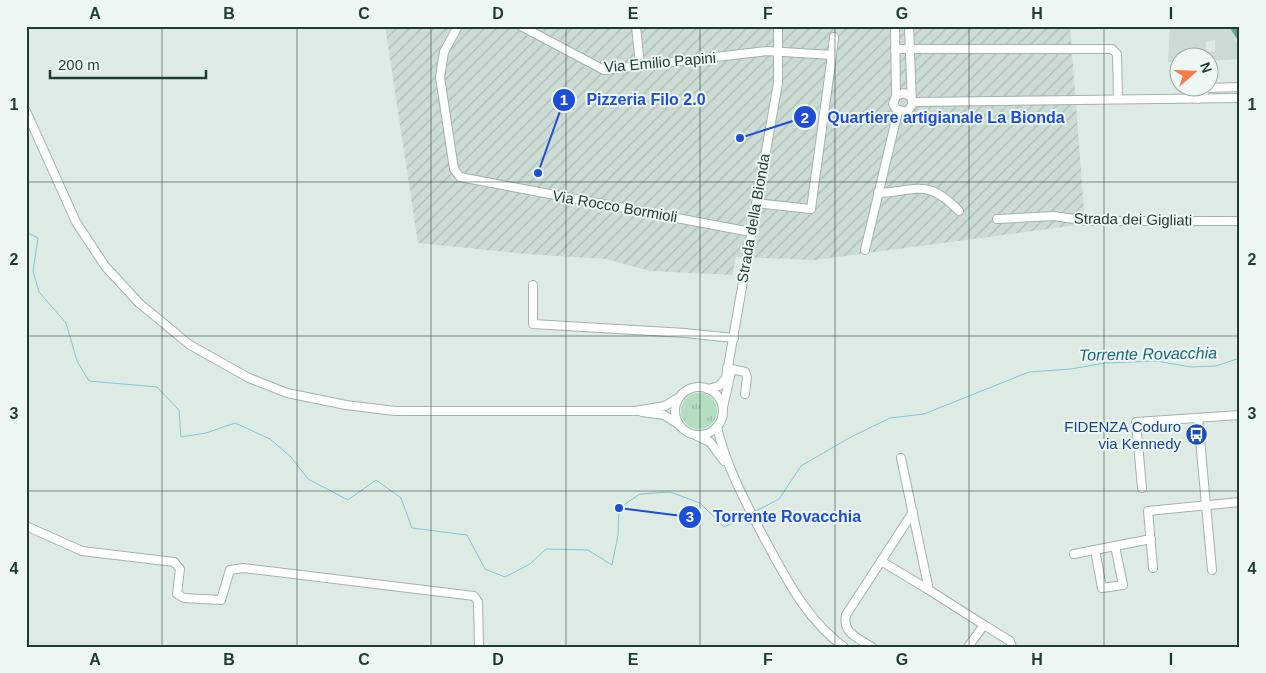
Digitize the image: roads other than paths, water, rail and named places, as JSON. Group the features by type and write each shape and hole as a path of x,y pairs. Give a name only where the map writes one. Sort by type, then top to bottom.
{"main road":[{"path":"1235,26 1240,34"}],"street":[{"name":"Via Rocco Bormioli","path":"458,26 446,47 442,59 441,88 454,169 463,179 751,232"},
{"name":"Via Emilio Papini","path":"521,26 600,69 778,51 832,56"},
{"path":"636,26 640,65"},
{"name":"Strada della Bionda","path":"723,408 735,320 778,83 778,26"},
{"path":"895,26 896,96 893,104 898,111 904,112 909,110 912,100 909,26"},
{"path":"756,203 811,209 834,37"},
{"path":"896,49 1112,48 1117,54 1118,99"},
{"path":"1218,88 1240,87"},
{"path":"896,96 904,93 912,100 1198,98"},
{"path":"1218,98 1240,98"},
{"path":"26,111 76,222 105,266 140,303 190,345 249,378 287,393 346,405 395,411 635,411 664,415 679,426 710,442 730,469"},
{"path":"865,250 898,111"},
{"path":"878,193 896,192 909,188 932,190 945,197 959,211"},
{"name":"Strada dei Gigliati","path":"996,219 1054,216 1087,221 1240,221"},
{"path":"533,285 532,324 685,333 733,338"},
{"path":"729,368 743,370 746,373 745,394"},
{"name":"Strada della Bionda","path":"708,389 722,383 729,368"},
{"path":"635,411 665,406 688,389 695,387 708,389 718,397 723,408 721,421 717,427 703,435 695,435"},
{"path":"678,398 674,412 679,426"},
{"path":"1142,488 1136,422 1240,415"},
{"path":"1198,418 1212,570"},
{"path":"717,427 730,469 738,486 758,526 804,607 824,630 844,647"},
{"path":"901,458 929,590"},
{"path":"1154,568 1148,511 1240,502"},
{"path":"872,647 848,633 844,623 846,615 913,512"},
{"path":"26,526 82,551 174,562 180,569 177,594 184,598 221,600 230,570 243,568 474,596 478,602 479,647"},
{"path":"1074,554 1151,539"},
{"path":"1096,550 1102,588 1123,585 1115,546"},
{"path":"882,561 1010,641 1012,647"},
{"path":"968,647 984,625"}],"waterway":[{"name":"Torrente Rovacchia","path":"26,232 38,238 33,271 39,292 66,323 77,361 89,381 157,387 179,410 181,437 206,433 235,423 270,439 291,457 308,479 348,500 376,480 401,498 412,528 467,535 485,569 505,577 530,564 546,549 588,550 612,565 618,535 619,508 640,494 670,492 700,503 724,527 749,515"},
{"name":"Torrente Rovacchia","path":"754,512 779,499 801,466 849,438 890,418 924,414 1029,372 1071,369 1105,363 1156,361 1191,367 1216,366 1240,358"}],"place":[{"name":"Quartiere artigianale La Bionda","path":"740,138"},
{"name":"Pizzeria Filo 2.0","path":"538,173"},
{"name":"FIDENZA Coduro via Kennedy","path":"1197,435"},
{"name":"Torrente Rovacchia","path":"619,508"}]}
